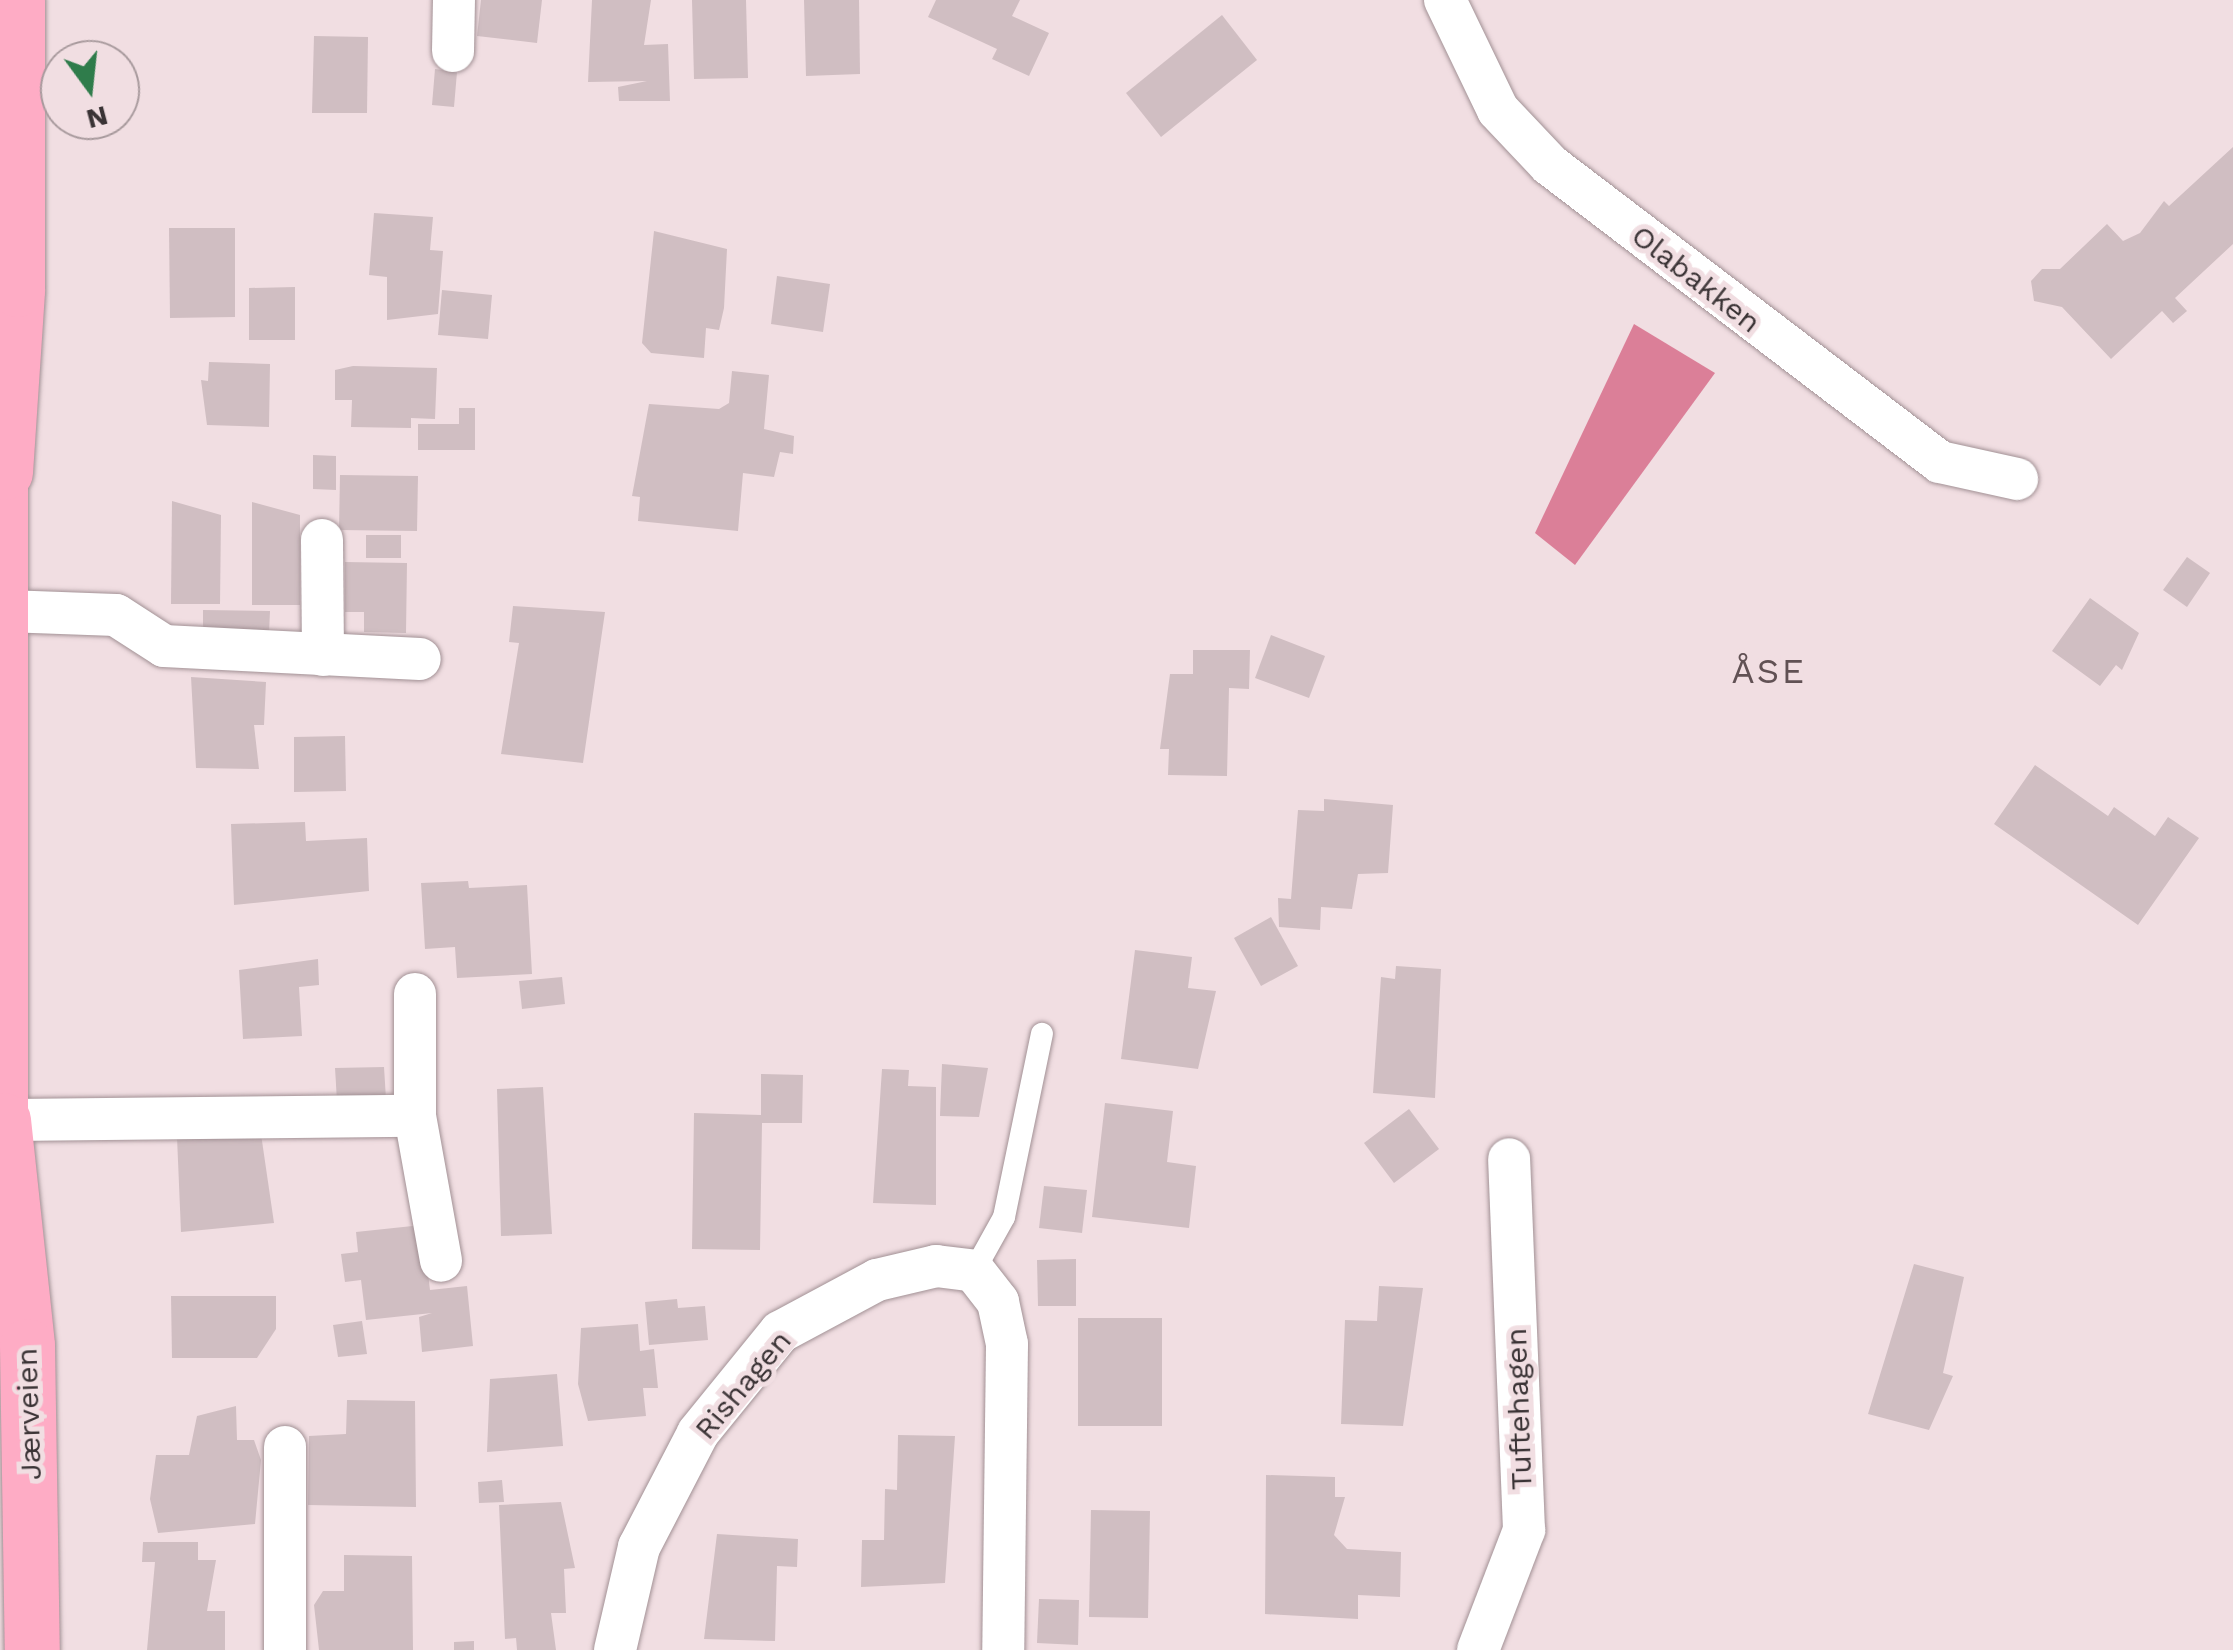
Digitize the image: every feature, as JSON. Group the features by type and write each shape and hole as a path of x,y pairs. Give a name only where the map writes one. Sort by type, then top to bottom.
{"main road":[{"name":"Jærveien","path":"4,490 17,289 16,0"},
{"name":"Jærveien","path":"0,435 6,611 2,1130 20,1222 11,1529 32,1650"}],"street":[{"path":"452,50 454,0"},
{"name":"Olabakken","path":"1444,0 1498,110 1550,165 1940,462 2017,480"},
{"path":"322,540 324,655"},
{"path":"6,611 116,615 164,646 420,659"},
{"path":"415,994 415,1116 441,1262"},
{"path":"2,1130 415,1116"},
{"name":"Tuftehagen","path":"1478,1650 1524,1530 1509,1160"},
{"name":"Rishagen","path":"615,1650 639,1548 698,1432 780,1332 876,1280 936,1266 974,1271"},
{"path":"974,1271 998,1302 1008,1344 1004,1650"},
{"path":"284,1650 285,1448"}],"lane":[{"path":"974,1271 1004,1216 1042,1034"}],"shaded area":[{"path":"1634,324 1715,373 1575,565 1535,533"}],"building":[{"path":"481,0 542,0 537,43 477,36"},
{"path":"592,0 651,0 644,45 668,44 670,101 619,101 618,87 647,81 588,82"},
{"path":"692,0 746,0 748,78 694,79"},
{"path":"804,0 859,0 860,74 806,76"},
{"path":"936,0 1020,0 1012,16 1049,33 1029,76 992,59 997,49 928,17"},
{"path":"1222,15 1257,60 1161,137 1126,93"},
{"path":"314,36 368,37 367,113 312,113"},
{"path":"435,69 457,72 454,107 432,105"},
{"path":"2233,147 2233,244 2175,298 2187,311 2173,323 2162,311 2111,359 2062,307 2034,301 2031,281 2042,269 2060,269 2107,224 2123,241 2140,233 2164,201 2169,206"},
{"path":"374,213 433,217 430,250 443,251 438,314 387,320 387,277 369,275"},
{"path":"169,228 235,228 235,317 170,318"},
{"path":"654,231 727,249 724,308 719,330 706,328 704,358 651,353 642,343"},
{"path":"777,276 830,284 823,332 771,324"},
{"path":"295,287 295,340 249,340 249,288"},
{"path":"442,290 492,295 488,339 438,335"},
{"path":"209,362 270,364 269,427 207,425 201,380 208,381"},
{"path":"353,366 437,368 435,419 411,418 411,428 351,427 352,400 335,400 335,370"},
{"path":"732,371 769,375 764,429 794,436 793,454 780,452 774,477 743,473 738,531 638,521 640,497 632,496 649,404 719,409 729,403"},
{"path":"459,408 475,408 475,450 418,450 418,424 459,424"},
{"path":"313,455 336,456 336,490 313,489"},
{"path":"340,475 418,476 417,531 339,530"},
{"path":"172,501 221,515 220,604 171,604"},
{"path":"252,502 300,515 300,605 252,605"},
{"path":"366,535 401,535 401,558 366,558"},
{"path":"2187,557 2210,573 2187,607 2163,590"},
{"path":"345,562 407,563 406,633 364,632 364,612 345,612"},
{"path":"2090,598 2139,633 2122,670 2116,665 2100,686 2052,651"},
{"path":"513,606 605,612 583,763 501,754 519,643 509,642"},
{"path":"203,610 270,611 269,633 203,632"},
{"path":"1271,635 1325,656 1309,698 1255,678"},
{"path":"1193,650 1250,650 1249,689 1229,688 1227,776 1168,775 1169,749 1160,749 1170,674 1193,674"},
{"path":"191,677 266,682 264,725 254,725 259,769 196,768"},
{"path":"345,736 346,791 294,792 294,737"},
{"path":"2035,765 2108,816 2114,807 2155,836 2168,817 2199,838 2138,925 1994,824"},
{"path":"1324,799 1393,805 1388,873 1358,874 1352,909 1321,907 1320,930 1279,927 1278,898 1291,899 1298,810 1324,811"},
{"path":"305,822 306,841 367,838 369,891 234,905 231,824"},
{"path":"468,881 469,888 527,885 532,974 457,978 455,947 425,949 421,883"},
{"path":"1271,917 1298,966 1261,986 1234,938"},
{"path":"1135,950 1192,957 1188,988 1216,991 1198,1069 1121,1059"},
{"path":"318,959 319,985 299,987 302,1036 243,1039 239,970"},
{"path":"1396,966 1441,969 1435,1098 1373,1093 1381,977 1395,979"},
{"path":"562,977 565,1004 522,1009 519,981"},
{"path":"942,1064 988,1068 979,1117 940,1116"},
{"path":"384,1067 386,1099 337,1101 335,1068"},
{"path":"882,1069 909,1070 908,1086 936,1087 936,1205 873,1203"},
{"path":"761,1074 803,1075 802,1123 762,1123 760,1250 692,1249 694,1113 761,1115"},
{"path":"543,1087 552,1234 501,1236 497,1089"},
{"path":"1105,1103 1173,1111 1167,1162 1196,1166 1189,1228 1092,1217"},
{"path":"1409,1109 1439,1149 1394,1183 1364,1143"},
{"path":"261,1134 274,1223 181,1232 177,1137"},
{"path":"1044,1186 1087,1190 1082,1233 1039,1228"},
{"path":"422,1225 430,1290 467,1286 473,1346 422,1352 419,1317 432,1313 366,1320 361,1280 345,1282 341,1254 358,1252 356,1232"},
{"path":"1076,1259 1076,1306 1038,1306 1037,1260"},
{"path":"1914,1264 1964,1277 1943,1373 1953,1376 1929,1430 1868,1414"},
{"path":"1379,1286 1423,1288 1403,1426 1341,1424 1345,1320 1377,1321"},
{"path":"171,1296 276,1296 276,1329 257,1358 172,1358"},
{"path":"677,1299 678,1308 705,1306 708,1340 649,1345 645,1302"},
{"path":"1078,1318 1162,1318 1162,1426 1078,1426"},
{"path":"362,1321 367,1354 338,1357 333,1325"},
{"path":"638,1324 640,1351 654,1349 658,1388 643,1388 646,1416 588,1421 578,1384 581,1328"},
{"path":"557,1374 563,1446 487,1452 490,1379"},
{"path":"347,1400 415,1401 416,1507 308,1505 309,1436 346,1434"},
{"path":"236,1406 237,1440 254,1440 261,1460 255,1524 158,1533 150,1499 156,1455 189,1455 197,1416"},
{"path":"898,1435 955,1436 945,1583 861,1587 862,1540 884,1540 885,1489 897,1490"},
{"path":"1266,1475 1335,1477 1335,1497 1345,1497 1334,1535 1347,1549 1401,1552 1400,1597 1358,1595 1358,1619 1265,1614"},
{"path":"502,1480 504,1502 479,1503 478,1482"},
{"path":"561,1502 575,1568 564,1569 566,1613 551,1613 556,1650 517,1650 516,1638 505,1639 499,1505"},
{"path":"1091,1510 1150,1511 1148,1618 1089,1617"},
{"path":"717,1534 798,1539 797,1567 777,1566 775,1641 704,1639"},
{"path":"143,1542 198,1542 198,1560 216,1560 207,1611 225,1611 225,1650 147,1650 155,1562 142,1562"},
{"path":"344,1555 412,1556 413,1650 319,1650 314,1605 323,1591 344,1591"},
{"path":"1039,1599 1079,1600 1078,1645 1037,1643"},
{"path":"474,1641 474,1650 454,1650 454,1642"}],"district":[{"name":"ÅSE","path":"1769,671"}]}
